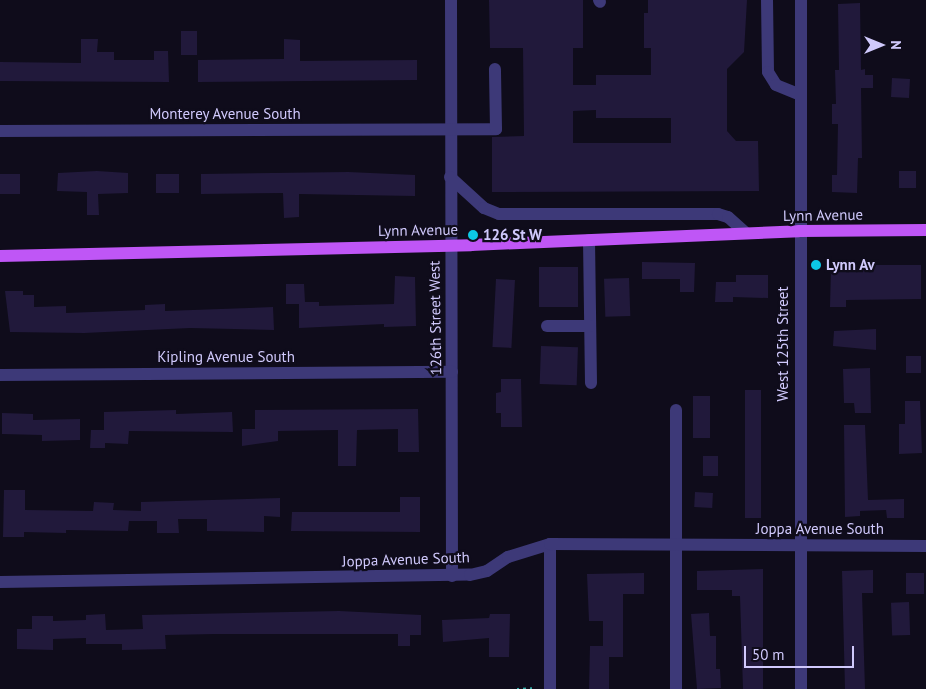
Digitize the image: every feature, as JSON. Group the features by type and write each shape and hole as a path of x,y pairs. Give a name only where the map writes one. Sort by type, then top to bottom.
{"main road":[{"name":"Lynn Avenue","path":"0,256 450,245 800,231 926,230"}],"street":[{"name":"126th Street West","path":"451,0 452,576"},
{"path":"767,0 768,72 776,85 801,95"},
{"name":"West 125th Street","path":"801,0 799,545 801,689"},
{"name":"Monterey Avenue South","path":"0,131 450,130 496,128 495,70"},
{"path":"450,177 484,208 499,214 718,214 728,217 746,233"},
{"path":"589,240 590,383"},
{"path":"547,326 590,326"},
{"name":"Kipling Avenue South","path":"0,375 452,372"},
{"path":"676,410 676,689"},
{"path":"550,544 550,688"},
{"name":"Joppa Avenue South","path":"0,582 452,576 487,571 508,557 550,544 926,546"}],"path":[{"path":"517,689 550,688"}],"building":[{"path":"489,0 583,0 583,48 573,48 573,85 596,85 596,75 651,75 651,48 644,48 644,13 648,13 648,0 747,0 744,52 727,69 727,131 736,141 758,141 759,191 492,192 492,137 524,136 523,48 490,48","holes":["596,110 596,118 671,118 671,143 573,143 573,111"]},
{"path":"860,3 861,70 865,69 865,75 873,75 873,88 861,88 862,158 858,158 857,193 832,192 832,175 837,175 838,124 832,124 832,104 836,104 835,70 839,70 838,4"},
{"path":"181,31 197,31 197,55 181,55"},
{"path":"81,39 98,39 97,52 114,52 114,60 154,60 154,51 168,51 169,82 0,81 0,62 81,63"},
{"path":"284,39 300,40 300,61 417,60 417,80 198,82 198,60 284,59"},
{"path":"892,78 910,79 909,98 891,97"},
{"path":"97,171 128,173 128,193 98,194 99,215 87,215 87,192 57,191 58,173"},
{"path":"899,171 916,171 916,188 899,188"},
{"path":"348,172 415,175 415,196 299,194 299,217 284,218 283,193 201,194 201,174"},
{"path":"0,174 20,174 20,194 0,194"},
{"path":"156,174 179,174 179,193 156,193"},
{"path":"642,262 695,263 694,292 680,292 680,279 642,279"},
{"path":"861,265 921,265 921,299 846,300 846,307 830,307 831,268 861,269"},
{"path":"539,267 578,267 578,307 539,307"},
{"path":"736,275 768,275 768,298 733,297 733,302 715,302 716,282 736,282"},
{"path":"395,276 415,277 416,326 384,327 384,324 299,328 299,304 286,304 286,284 304,284 305,302 319,302 319,306 394,304"},
{"path":"629,278 630,316 605,317 604,279"},
{"path":"496,279 515,280 511,348 492,347"},
{"path":"5,291 23,291 23,295 34,295 34,307 66,306 66,313 145,310 145,305 165,304 165,311 273,307 274,330 190,328 84,333 10,332"},
{"path":"876,329 876,350 833,346 834,331"},
{"path":"541,346 578,347 577,385 540,384"},
{"path":"906,356 921,356 921,373 906,373"},
{"path":"870,368 871,413 855,413 854,403 844,403 843,369"},
{"path":"501,379 521,379 522,427 501,427 501,413 496,413 496,393 501,392"},
{"path":"745,390 761,390 761,518 745,518"},
{"path":"693,396 710,396 710,438 693,438"},
{"path":"905,401 920,401 922,453 899,454 899,424 905,424"},
{"path":"418,409 419,452 398,452 398,429 357,430 356,466 338,466 338,430 278,431 278,441 242,446 242,429 255,429 255,410"},
{"path":"176,410 176,414 232,412 233,432 129,431 128,444 105,443 105,448 90,448 91,430 104,430 104,412"},
{"path":"2,413 33,414 33,420 80,419 80,440 42,441 42,435 2,434"},
{"path":"844,425 865,425 868,500 904,499 904,518 887,518 886,510 860,511 860,516 845,517"},
{"path":"703,456 718,456 718,476 703,476"},
{"path":"4,490 25,490 25,510 93,511 94,502 114,503 113,510 141,511 141,502 280,498 280,517 264,516 264,532 207,531 207,519 178,519 179,533 157,533 157,521 129,521 128,531 66,530 66,533 24,532 24,537 3,537"},
{"path":"695,492 713,493 712,508 694,507"},
{"path":"400,497 420,497 420,532 291,531 292,512 400,512"},
{"path":"763,569 763,689 743,689 740,596 732,596 732,590 697,590 697,571"},
{"path":"873,570 873,593 862,593 865,689 845,689 842,571"},
{"path":"644,573 644,594 623,594 623,657 609,657 609,689 589,689 590,646 603,646 603,621 589,621 587,574"},
{"path":"906,573 924,573 924,594 906,594"},
{"path":"909,602 910,635 892,636 891,603"},
{"path":"339,611 421,615 421,635 410,635 410,646 398,646 398,634 215,634 165,635 166,649 122,650 122,644 86,644 86,638 53,639 53,650 17,649 17,629 32,629 32,616 53,616 53,621 86,620 86,615 105,614 106,630 143,629 142,615"},
{"path":"709,613 710,636 716,636 716,669 720,669 721,688 697,689 691,614"},
{"path":"490,614 510,614 509,657 489,657 489,638 443,642 442,620 489,618"}],"place":[{"name":"126 St W","path":"473,235"},
{"name":"Lynn Av","path":"816,265"}]}
